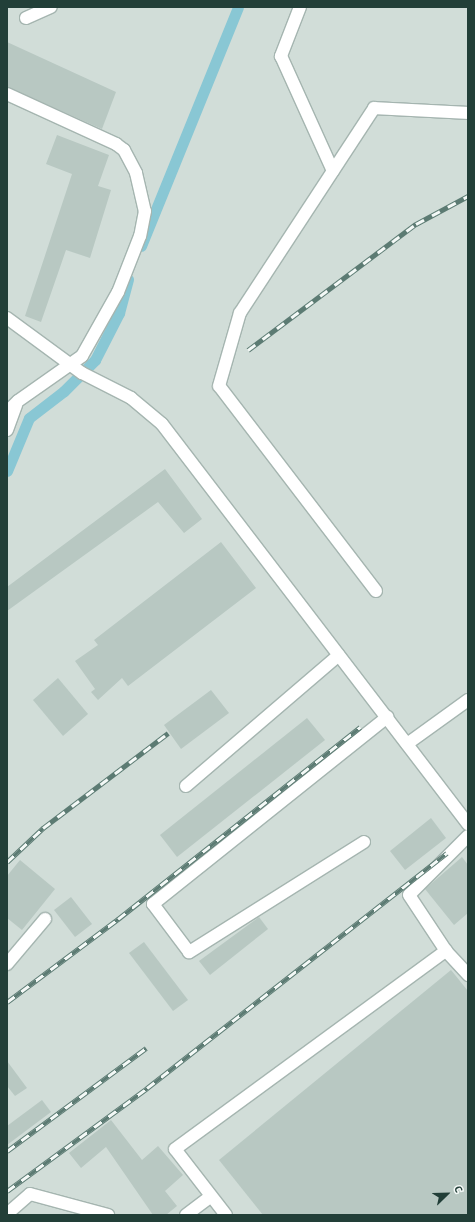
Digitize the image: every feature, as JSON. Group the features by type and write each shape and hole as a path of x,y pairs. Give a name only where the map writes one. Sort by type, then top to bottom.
{"street":[{"path":"26,18 51,7"},
{"path":"300,7 281,56 333,171"},
{"path":"7,94 116,144 131,160 140,188 145,211 140,236 118,292 82,356 71,366 18,401 7,412"},
{"path":"376,592 219,386 240,313 374,108 468,113"},
{"path":"7,318 71,366 131,398 162,424 468,824"},
{"path":"7,328 20,328"},
{"path":"7,430 18,401"},
{"path":"186,786 339,655"},
{"path":"407,744 468,700"},
{"path":"364,842 189,952 152,904 387,717"},
{"path":"468,836 409,895 446,951 468,976"},
{"path":"7,964 46,918"},
{"path":"226,1215 175,1149 446,951"},
{"path":"7,1214 30,1194 108,1215"},
{"path":"186,1215 211,1196"}],"shaded area":[{"path":"7,7 468,7 468,1215 7,1215"}],"building":[{"path":"7,42 116,92 102,129 7,87"},
{"path":"57,135 109,155 98,186 111,190 90,258 66,250 41,322 25,316 72,174 46,164"},
{"path":"165,469 202,519 184,533 158,502 7,611 7,587"},
{"path":"221,542 256,588 128,686 122,678 98,700 91,692 95,689 75,661 98,645 94,640"},
{"path":"58,678 88,714 63,736 33,700"},
{"path":"211,690 229,713 181,749 164,725"},
{"path":"307,718 325,740 177,857 160,835"},
{"path":"431,818 446,838 405,870 390,851"},
{"path":"462,857 468,865 468,913 454,925 425,889"},
{"path":"20,860 55,889 22,930 7,918 7,876"},
{"path":"71,897 92,924 75,937 54,910"},
{"path":"259,917 268,929 210,975 199,961"},
{"path":"144,942 188,1000 173,1011 129,953"},
{"path":"451,970 468,991 468,1215 263,1215 219,1160"},
{"path":"7,1061 27,1088 15,1096 7,1086"},
{"path":"42,1100 51,1112 7,1145 7,1126"},
{"path":"111,1120 142,1160 158,1146 183,1175 165,1191 177,1206 166,1215 153,1215 106,1147 81,1168 69,1153"}],"waterway":[{"path":"141,246 238,7"},
{"path":"7,471 29,418 64,391 95,360 119,313 128,279"}],"railway":[{"path":"248,350 416,224 468,196"},
{"path":"7,1002 118,919 360,727"},
{"path":"7,862 43,828 168,733"},
{"path":"7,1191 147,1088 447,853"},
{"path":"7,1151 146,1048"}]}
